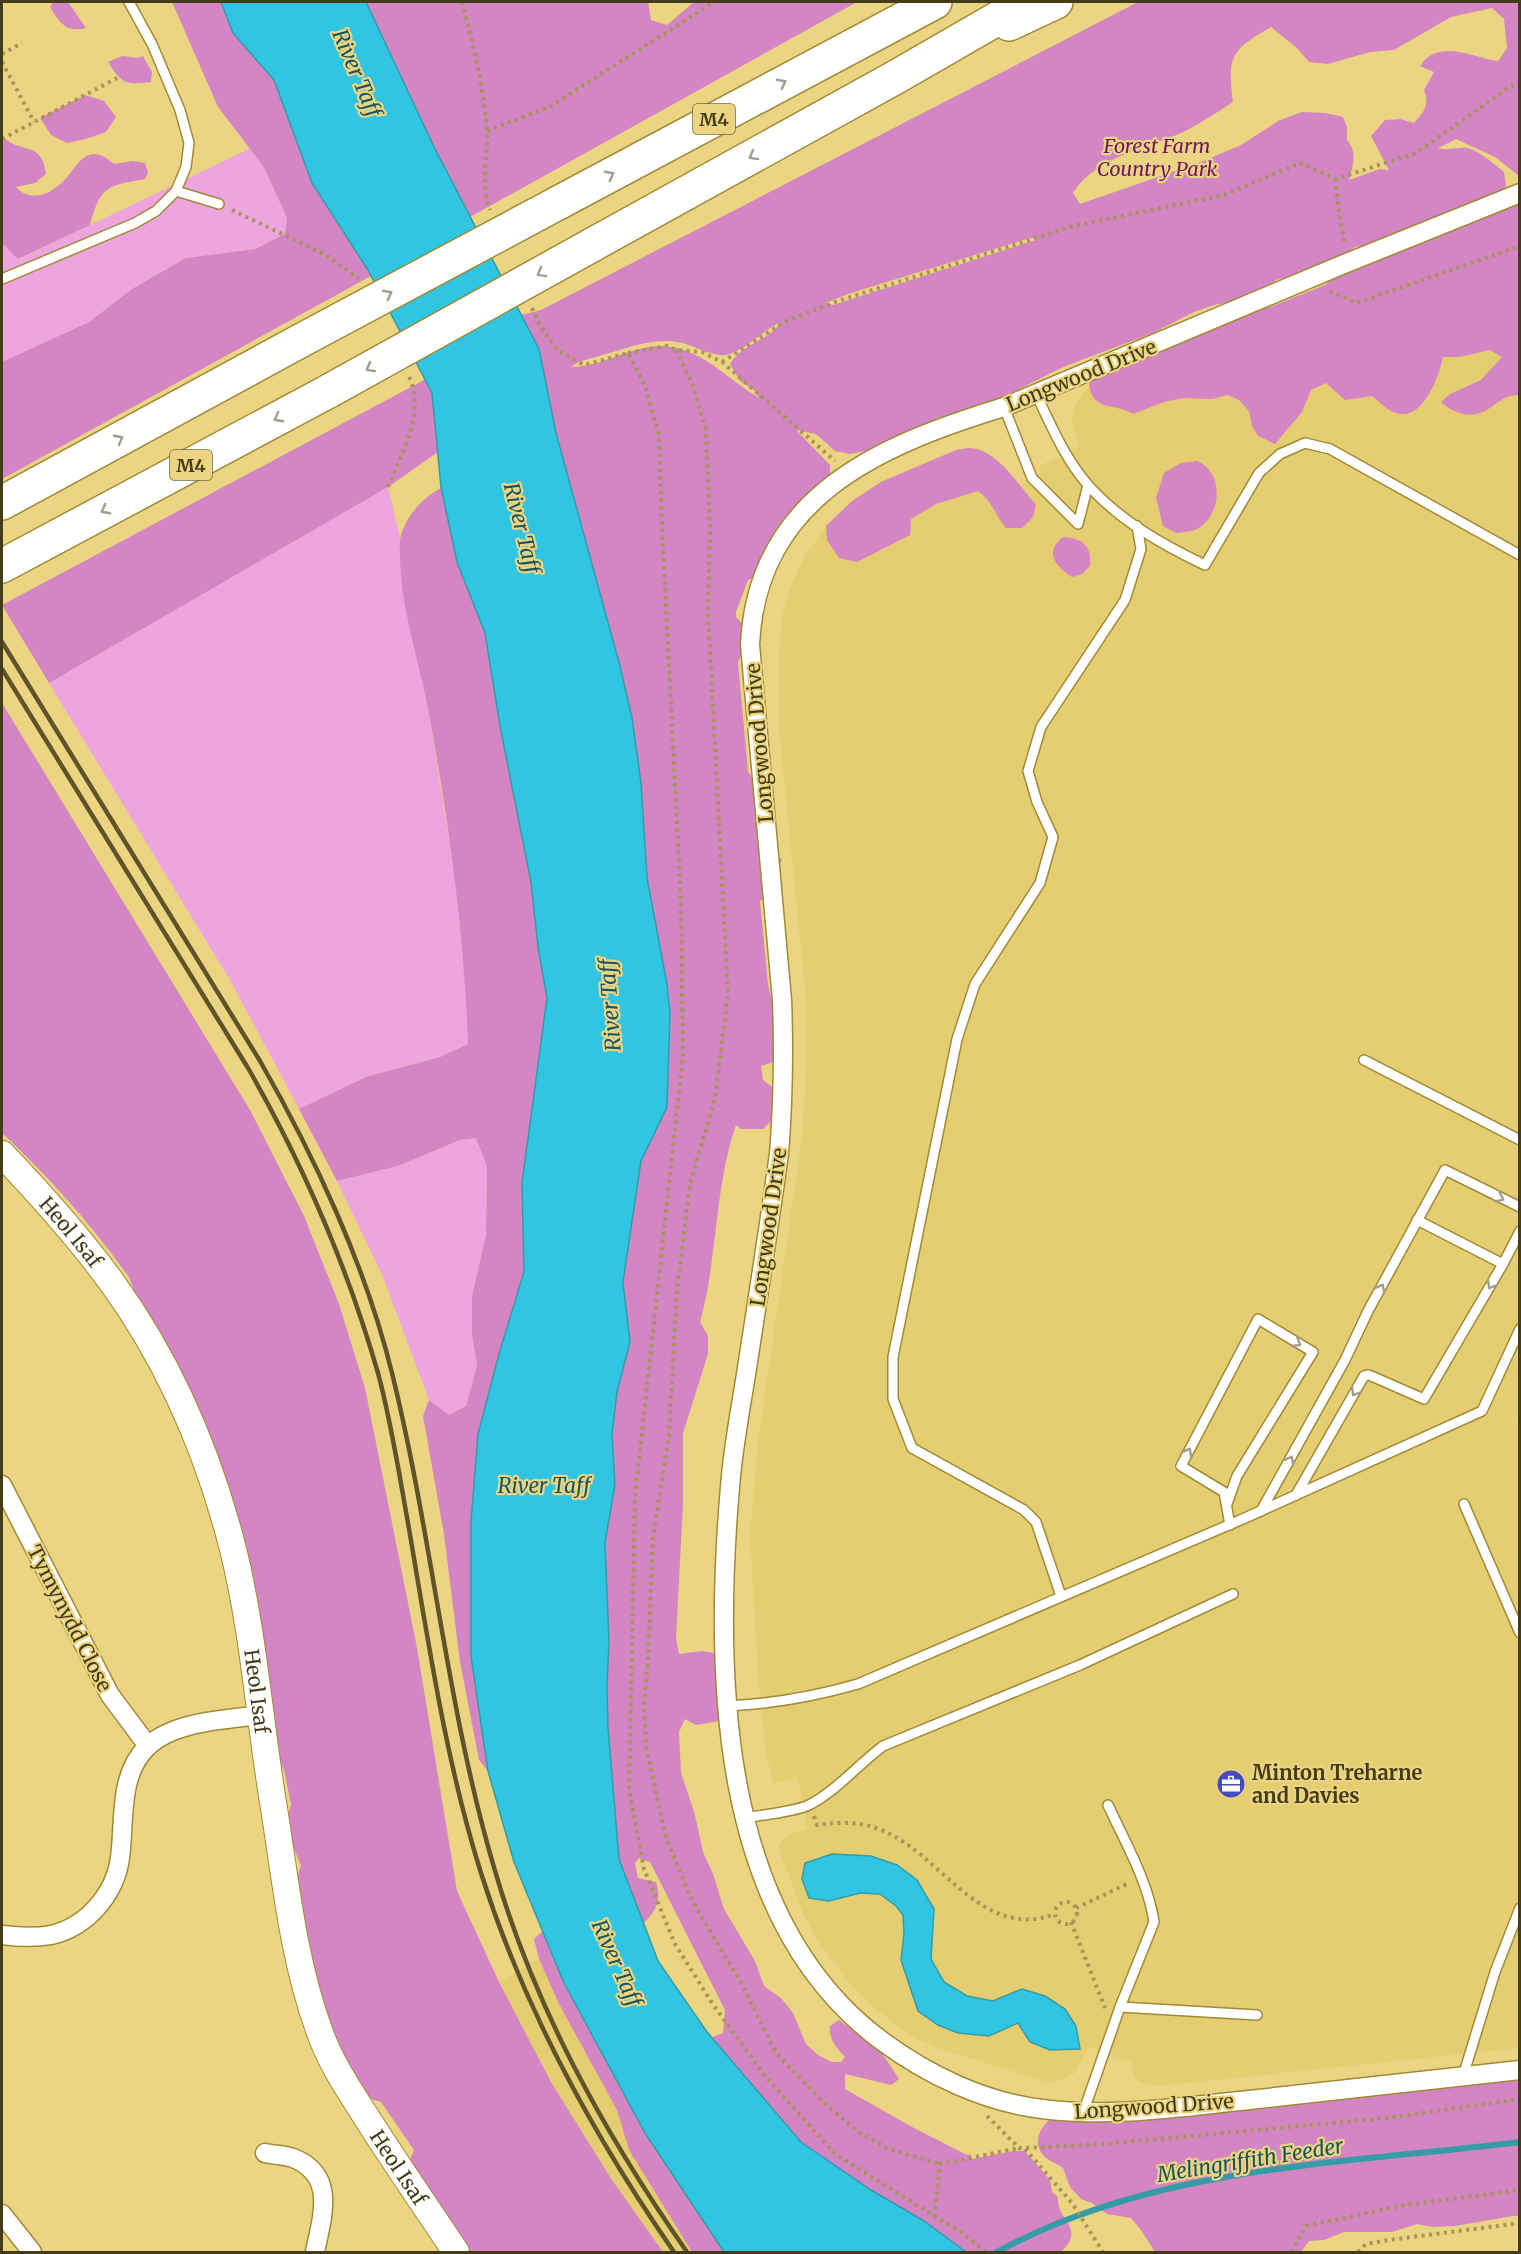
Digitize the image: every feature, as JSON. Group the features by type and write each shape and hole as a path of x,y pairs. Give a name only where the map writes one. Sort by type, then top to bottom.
{"highway":[{"name":"M4","path":"870,35 920,2"},
{"name":"M4","path":"2,503 935,2"},
{"name":"M4","path":"2,566 329,391 896,77 1026,2"},
{"name":"M4","path":"896,77 1056,2"}],"main road":[{"name":"Heol Isaf","path":"2,1154 41,1195 113,1284 154,1350 188,1417 206,1461 233,1552 245,1612 296,1939 318,2028 338,2073 456,2253"}],"street":[{"name":"Longwood Drive","path":"1520,193 1344,264 1036,394 963,420 870,458 827,488 788,529 761,580 751,617 750,645 782,1000 784,1073 779,1154 730,1484 724,1598 728,1706 738,1785 744,1818 757,1863 772,1900 795,1944 827,1989 856,2022 916,2064 990,2098 1018,2106 1083,2113 1149,2111 1520,2070"},
{"name":"Tymynydd Close","path":"2,1485 110,1695 148,1746"},
{"path":"2,1935 22,1938 51,1935 72,1928 90,1915 102,1902 111,1885 119,1861 130,1772 148,1746 176,1728 260,1715"},
{"path":"265,2153 292,2158 310,2168 320,2182 324,2196 323,2214 315,2253"},
{"path":"2,2214 32,2253"}],"lane":[{"path":"2,279 135,223 156,211 176,191 186,167 189,142 180,110 152,44 129,2"},
{"path":"176,191 219,204"},
{"path":"1036,394 1056,436 1088,484 1117,513 1175,551 1205,565 1259,473 1280,454 1305,443 1330,449 1520,555"},
{"path":"1004,407 1032,478 1078,524 1088,484"},
{"path":"1061,1596 1036,1522 1024,1510 912,1448 893,1399 892,1357 957,1039 975,984 1040,884 1053,837 1037,802 1028,771 1041,727 1125,600 1142,549 1137,526"},
{"path":"1364,1060 1520,1140"},
{"path":"1261,1511 1345,1360 1368,1311 1445,1170 1520,1207"},
{"path":"1417,1220 1503,1264"},
{"path":"1296,1495 1364,1376 1368,1375 1424,1400 1520,1231"},
{"path":"1227,1504 1237,1476 1313,1352 1258,1319 1180,1466 1224,1492 1230,1525"},
{"path":"728,1706 760,1704 858,1684 1230,1525 1482,1411 1520,1329"},
{"path":"1464,1504 1520,1633"},
{"path":"744,1818 809,1805 883,1746 1080,1665 1233,1594"},
{"path":"1083,2113 1120,2007 1154,1922 1141,1878 1108,1805"},
{"path":"1464,2076 1495,1972 1520,1908"},
{"path":"1120,2007 1257,2015"}],"path":[{"path":"462,2 483,89 487,131 484,195 493,217"},
{"path":"487,131 551,106 714,2"},
{"path":"2,54 22,43"},
{"path":"2,62 34,122"},
{"path":"2,139 121,76"},
{"path":"722,362 786,321 1073,226 1224,195 1300,162 1336,179 1416,153 1511,86 1520,84"},
{"path":"1336,179 1338,207 1345,245 1344,264"},
{"path":"1308,280 1356,303 1520,246"},
{"path":"530,302 539,324 557,350 584,365 628,353 667,346 676,350 702,352 722,362 848,473"},
{"path":"676,350 692,383 706,430 710,530 708,612 714,758 725,896 728,994 714,1098 690,1184 677,1290 669,1435 653,1537 644,1706 646,1746 666,1838 693,1902 744,1988 776,2053 825,2104 857,2131 888,2149 940,2164 1022,2148 1104,2144 1387,2118 1520,2099"},
{"path":"628,353 645,386 659,435 681,902 683,1055 635,1497 629,1790 644,1869 675,1944 712,2003 765,2076 834,2154 962,2233 986,2253"},
{"path":"809,1805 817,1825 841,1822 862,1824 882,1830 900,1840 928,1859 974,1901 1001,1915 1041,1920 1055,1914"},
{"path":"1076,1908 1141,1878"},
{"path":"1063,1902 1070,1903 1076,1908 1076,1916 1071,1922 1059,1921 1055,1914 1056,1908 1063,1902"},
{"path":"1071,1922 1113,2028"},
{"path":"963,2087 979,2109 1022,2148 1072,2204 1103,2253"},
{"path":"934,2217 940,2164"},
{"path":"1291,2253 1306,2226 1405,2205 1520,2190"},
{"path":"1358,2253 1366,2244 1520,2223"}],"shaded area":[{"path":"53,2 68,2 86,28 74,29 64,25 50,7"},
{"path":"172,2 244,2 378,266 371,276 2,479 2,362 89,322 132,289 186,258 255,249 285,234 287,218 264,167 218,107"},
{"path":"357,2 648,2 651,20 667,25 694,2 857,2 470,217 451,208"},
{"name":"Forest Farm Country Park","path":"1138,2 1519,2 1519,176 1495,157 1456,139 1438,148 1467,148 1487,158 1504,172 1506,186 1502,194 1430,224 1412,226 1373,244 1355,247 1329,266 1276,280 1262,291 1242,300 1214,305 1194,312 1153,333 1063,367 989,404 937,418 871,450 850,454 835,451 816,434 796,430 830,465 830,475 795,506 780,523 766,547 755,578 748,580 736,612 736,617 746,628 745,645 738,662 748,771 755,784 764,849 782,859 768,895 760,901 768,984 774,1012 776,1061 761,1066 763,1080 776,1090 773,1119 763,1129 741,1129 736,1125 729,1149 706,1298 700,1322 708,1336 708,1354 683,1433 683,1504 676,1638 679,1654 702,1651 714,1653 718,1665 720,1721 696,1725 685,1719 679,1732 681,1773 694,1811 703,1852 724,1909 755,1961 764,1986 781,1998 793,2013 806,2044 818,2055 832,2062 841,2062 845,2057 830,2035 830,2026 839,2020 880,2050 899,2079 891,2085 845,2074 845,2089 914,2128 971,2155 972,2159 1025,2151 1050,2180 1052,2192 1058,2197 1061,2212 1071,2230 1068,2243 1061,2252 927,2252 860,2237 788,2128 764,2100 704,2040 723,2033 725,2010 650,1862 639,1858 635,1863 638,1878 656,1882 658,1888 657,1904 644,1923 639,1920 619,1859 610,1751 604,1736 591,1518 610,1512 615,1484 607,1473 616,1304 626,1195 669,1032 670,1003 522,315 541,310","holes":["1492,8 1504,19 1507,48 1498,61 1456,51 1446,51 1436,53 1420,66 1434,72 1424,90 1426,104 1421,115 1414,123 1400,119 1385,120 1371,136 1389,170 1380,169 1349,180 1354,154 1347,140 1347,127 1343,117 1326,113 1302,112 1278,121 1241,145 1201,162 1080,204 1073,193 1083,180 1110,161 1175,136 1233,102 1231,74 1235,56 1247,42 1271,27 1298,49 1309,62 1328,64 1370,52 1394,50 1451,17","1030,238 1039,239 833,305 825,303","781,322 770,334 741,352 730,364 740,381 754,390 759,398 704,359 674,347 657,346 639,349 597,363 571,367 586,360 660,341 682,343 718,355 730,354"]},
{"path":"122,56 137,58 143,56 152,72 151,82 130,83 121,79 108,62"},
{"path":"85,95 104,101 116,117 106,132 67,143 51,135 40,118"},
{"path":"2,139 36,152 44,164 46,174 35,183 16,187 29,195 44,194 57,187 81,159 93,154 102,155 114,164 133,161 145,163 148,173 145,179 113,186 107,190 98,202 90,225 18,259 2,243"},
{"path":"251,148 264,167 287,218 285,234 255,249 186,258 132,289 89,322 2,362 2,243 19,259"},
{"path":"1519,204 1519,395 1501,400 1487,410 1471,415 1462,414 1441,402 1450,394 1481,380 1502,357 1490,350 1460,357 1443,357 1428,396 1414,411 1406,414 1393,412 1372,396 1345,400 1326,383 1311,390 1302,412 1275,444 1258,436 1252,426 1249,411 1239,400 1228,395 1212,399 1183,398 1164,402 1133,414 1099,403 1094,399 1089,383 1094,378 1248,312 1270,307 1325,285 1343,270 1441,229 1454,230"},
{"path":"1519,339 1519,1418 1085,1608 1519,1419 1519,2048 1150,2085 1138,2081 1132,2072 1131,2062 1088,2047 1075,2073 1057,2081 1048,2082 938,2048 914,2038 864,1999 817,1940 803,1913 778,1847 782,1839 793,1833 807,1830 798,1778 773,1783 765,1748 758,1675 750,1534 758,1442 802,1137 807,1055 807,1011 779,728 779,654 782,617 789,590 805,556 826,526 852,501 881,482 956,450 979,448 993,457 1019,486 1041,472 1039,467 1079,447 1071,423 1073,410 1089,383 1106,399"},
{"path":"426,379 432,393 438,452 388,487 49,683 2,605"},
{"path":"968,448 979,450 998,461 1036,505 1033,517 1022,528 1006,528 978,491 936,504 911,519 910,535 857,562 839,558 827,540 826,526 852,501 881,482 956,450"},
{"path":"1197,461 1206,466 1212,474 1216,483 1216,503 1207,521 1199,528 1176,533 1163,526 1156,498 1164,473 1181,463"},
{"path":"449,484 461,497 557,974 496,1756 488,1771 479,1760 460,1662 444,1534 423,1416 429,1400 449,1415 466,1406 477,1366 472,1334 472,1296 486,1235 487,1166 476,1138 460,1140 398,1166 337,1181 299,1109 366,1077 440,1057 468,1044 463,961 449,837 429,714 407,617 400,558 400,538 413,511 426,498"},
{"path":"388,487 400,537 401,577 429,714 454,870 466,992 468,1044 440,1057 366,1077 299,1109 230,980 49,683"},
{"path":"1063,537 1076,539 1087,548 1090,566 1082,574 1072,577 1054,558 1054,548"},
{"path":"2,703 250,1110 304,1216 339,1304 365,1388 417,1648 457,1891 499,1982 551,2082 612,2180 663,2252 468,2252 407,2167 414,2150 381,2102 359,2095 321,2018 294,1888 301,1865 285,1829 291,1804 284,1770 272,1745 252,1606 129,1277 69,1202 2,1133"},
{"path":"476,1138 487,1166 486,1235 472,1296 472,1334 477,1366 466,1406 449,1415 429,1400 383,1277 337,1181 398,1166 460,1140"},
{"path":"549,1926 732,2252 692,2252 629,2150 617,2110 559,2004 539,1959 534,1939"},
{"path":"539,1959 559,2004 709,2252 663,2252 612,2180 551,2082 499,1982"},
{"path":"1519,2079 1519,2216 1455,2226 1433,2227 1417,2224 1392,2232 1344,2232 1324,2240 1309,2241 1301,2252 1155,2252 1131,2218 1107,2214 1092,2203 1081,2199 1070,2187 1063,2168 1041,2153 1038,2142 1040,2131 1052,2118"}],"water":[{"name":"River Taff","path":"221,2 366,2 435,149 539,349 556,433 620,666 632,718 641,783 647,878 667,984 670,1013 667,1107 641,1161 623,1282 630,1342 617,1392 612,1435 615,1484 605,1543 609,1642 608,1728 619,1859 658,1961 707,2032 801,2142 871,2190 924,2221 966,2252 724,2252 645,2133 564,1983 514,1862 488,1771 471,1656 471,1522 478,1434 524,1272 522,1183 547,998 538,947 531,882 500,726 485,633 457,562 441,487 432,393 368,270 312,183 274,80 233,33"},
{"path":"832,1854 871,1856 897,1865 917,1880 934,1909 931,1959 944,1982 967,1996 993,2001 1022,1989 1045,1996 1065,2009 1076,2026 1080,2049 1050,2050 1030,2042 1018,2023 989,2036 958,2033 938,2025 918,2011 901,1960 904,1934 903,1915 896,1906 880,1894 860,1893 829,1901 809,1898 802,1879 805,1863"}],"waterway":[{"name":"Melingriffith Feeder","path":"997,2252 1058,2223 1121,2201 1186,2185 1319,2164 1520,2142"}],"railway":[{"path":"2,642 260,1061 300,1134 336,1212 368,1293 392,1373 418,1495 463,1742 493,1864 509,1916 550,2017 574,2066 627,2161 687,2252"},
{"path":"2,669 248,1068 287,1141 322,1216 366,1333 383,1391 447,1743 468,1830 498,1924 563,2070 616,2163 674,2252"}],"place":[{"name":"Minton Treharne and Davies","path":"1231,1784"}]}
